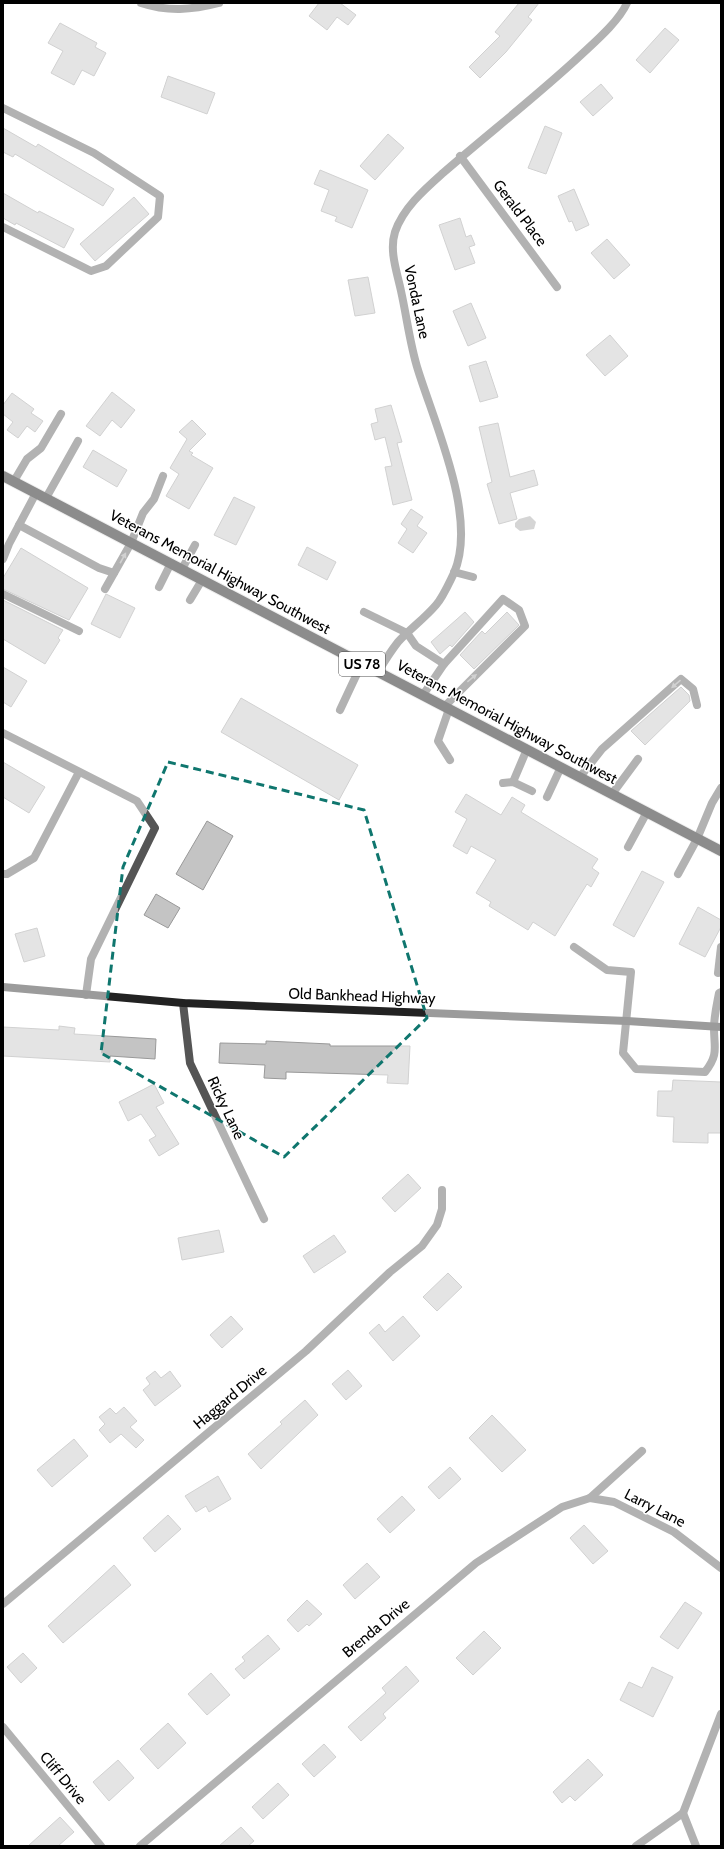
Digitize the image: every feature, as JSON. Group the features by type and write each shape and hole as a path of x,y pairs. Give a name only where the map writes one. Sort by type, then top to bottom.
{"main road":[{"name":"Veterans Memorial Highway Southwest","path":"3,476 721,851"}],"street":[{"path":"141,3 162,9 176,10 219,3"},
{"name":"Vonda Lane","path":"378,672 398,642 438,604 454,572 461,549 462,521 448,460 417,368 407,324 393,245 399,222 412,204 460,156 559,76 597,40 624,9 627,3"},
{"path":"3,108 94,153 160,196 158,217 106,266 91,271 3,227"},
{"name":"Gerald Place","path":"460,156 557,287"},
{"path":"14,481 27,459 41,448 61,414"},
{"path":"46,498 78,441"},
{"path":"104,589 131,543 143,513 154,499 163,476"},
{"path":"3,559 6,542 19,525 36,493"},
{"path":"19,525 99,568 114,573"},
{"path":"182,569 195,545"},
{"path":"159,587 171,563"},
{"path":"454,572 473,577"},
{"path":"190,600 202,580"},
{"path":"3,594 79,631"},
{"path":"423,695 444,664 504,599 520,610 525,626 447,708 438,741 450,760"},
{"path":"364,612 407,633 416,646 444,664"},
{"path":"340,710 362,664"},
{"path":"580,777 602,749 681,679 693,689 697,705"},
{"path":"3,733 137,801 155,828 91,959 86,994"},
{"path":"513,782 527,749"},
{"path":"612,794 638,759"},
{"path":"547,797 561,767"},
{"path":"3,874 7,874 34,858 79,772"},
{"path":"503,783 513,782 532,790"},
{"path":"678,874 698,839 712,803 721,788"},
{"path":"628,847 647,812"},
{"path":"574,947 607,970 631,972 624,1053 636,1069 705,1072 717,1062 717,1027 719,993 721,992"},
{"path":"718,973 721,947"},
{"name":"Old Bankhead Highway","path":"3,987 183,1003 627,1021 717,1027"},
{"name":"Ricky Lane","path":"183,1003 190,1063 264,1219"},
{"name":"Haggard Drive","path":"3,1604 306,1351 390,1272 422,1246 438,1220 442,1210 442,1190"},
{"name":"Brenda Drive","path":"140,1846 476,1563 562,1507 590,1498 642,1451"},
{"name":"Larry Lane","path":"590,1498 614,1502 674,1532 721,1568"},
{"path":"636,1846 683,1813 721,1714"},
{"name":"Cliff Drive","path":"3,1727 102,1846"},
{"path":"683,1813 696,1846"}],"highlighted area":[{"path":"168,762 364,810 427,1018 284,1157 101,1053 123,867"}],"shaded area":[{"path":"530,516 536,522 534,529 520,531 515,527 515,523 519,519"}],"building":[{"path":"319,3 340,3 356,15 348,25 337,17 327,30 309,16"},
{"path":"519,3 539,3 528,17 532,20 506,52 480,78 469,67 500,36 495,32"},
{"path":"60,23 97,43 95,47 106,53 94,76 82,70 74,85 51,73 63,51 48,43"},
{"path":"665,28 679,40 650,73 636,60"},
{"path":"168,76 215,93 207,114 161,97"},
{"path":"601,84 613,98 593,116 580,102"},
{"path":"545,126 562,133 546,174 528,168"},
{"path":"3,128 36,147 38,144 114,189 103,206 15,154 13,157 3,152"},
{"path":"388,134 404,148 375,180 360,166"},
{"path":"320,170 368,190 352,228 335,221 337,217 321,211 329,190 314,184"},
{"path":"574,189 589,225 576,231 572,221 569,222 558,196"},
{"path":"3,193 38,213 39,211 74,229 64,248 16,223 15,225 3,218"},
{"path":"134,197 149,214 95,261 80,244"},
{"path":"460,218 466,237 471,235 475,245 469,247 475,263 455,270 439,225"},
{"path":"607,239 630,265 614,279 591,253"},
{"path":"368,277 375,313 355,316 348,280"},
{"path":"471,303 486,338 468,346 453,311"},
{"path":"610,335 628,356 605,376 586,355"},
{"path":"486,361 498,397 480,402 469,366"},
{"path":"112,392 135,410 121,428 112,420 100,436 86,426"},
{"path":"12,393 34,409 31,413 43,421 35,432 27,426 18,438 7,430 13,422 3,414 3,405"},
{"path":"391,405 402,442 397,443 412,500 393,505 385,467 392,466 385,437 375,440 371,424 378,422 375,409"},
{"path":"192,420 206,434 189,451 193,453 191,455 213,468 189,509 166,496 179,474 170,468 187,439 179,432"},
{"path":"498,423 510,477 534,470 538,485 510,493 517,519 499,524 487,484 492,482 479,427"},
{"path":"93,450 127,470 117,487 83,467"},
{"path":"234,497 255,507 236,545 214,535"},
{"path":"411,509 423,517 417,526 427,533 413,553 398,543 407,529 401,524"},
{"path":"307,547 336,562 327,580 298,565"},
{"path":"21,548 88,588 69,620 3,589 3,578"},
{"path":"106,594 135,608 120,638 91,624"},
{"path":"3,600 63,630 58,638 60,640 45,664 3,639"},
{"path":"465,612 474,622 452,647 450,645 440,654 431,642"},
{"path":"507,612 519,625 474,669 460,655 482,631 485,634"},
{"path":"3,667 27,681 11,707 3,702"},
{"path":"681,687 689,695 690,701 645,745 631,731"},
{"path":"241,698 358,765 339,800 221,732"},
{"path":"3,762 45,787 29,813 3,797"},
{"path":"466,794 501,815 512,797 525,805 521,812 598,859 592,868 599,873 591,887 587,884 555,936 533,922 528,930 489,906 491,902 476,893 496,860 471,846 467,854 453,846 467,819 455,812"},
{"path":"207,821 233,836 203,890 176,874"},
{"path":"642,871 664,882 634,937 613,925"},
{"path":"156,894 180,908 168,928 144,915"},
{"path":"698,907 721,920 721,927 705,957 679,944"},
{"path":"37,928 45,956 24,962 15,934"},
{"path":"59,1026 75,1028 74,1034 156,1039 155,1059 110,1056 110,1062 3,1056 3,1027 59,1030"},
{"path":"266,1041 330,1044 330,1046 410,1046 408,1084 387,1083 388,1075 286,1072 286,1079 264,1078 265,1065 219,1063 220,1043 266,1044"},
{"path":"673,1080 721,1082 721,1133 708,1133 708,1143 673,1142 674,1117 657,1116 658,1091 672,1091"},
{"path":"154,1084 164,1103 156,1107 179,1144 159,1156 149,1140 156,1136 141,1114 128,1121 119,1102"},
{"path":"408,1174 421,1188 395,1212 382,1198"},
{"path":"219,1230 224,1252 182,1260 178,1238"},
{"path":"334,1235 346,1252 314,1273 303,1256"},
{"path":"448,1273 462,1287 437,1311 423,1297"},
{"path":"231,1316 243,1329 222,1348 210,1335"},
{"path":"403,1316 420,1336 393,1361 369,1333 379,1324 385,1332"},
{"path":"348,1370 362,1386 346,1400 332,1384"},
{"path":"155,1371 161,1378 170,1371 181,1386 155,1406 143,1390 150,1384 146,1378"},
{"path":"305,1400 318,1415 261,1469 248,1454 282,1424 280,1422"},
{"path":"124,1407 137,1421 130,1427 144,1440 136,1448 121,1434 110,1443 99,1430 105,1424 99,1417 110,1408 116,1414"},
{"path":"492,1415 526,1450 502,1472 469,1438"},
{"path":"74,1439 88,1456 52,1487 37,1470"},
{"path":"450,1467 461,1479 439,1499 428,1487"},
{"path":"218,1476 231,1499 209,1512 206,1506 196,1512 185,1496"},
{"path":"402,1496 415,1510 390,1533 377,1519"},
{"path":"168,1515 181,1529 155,1552 143,1538"},
{"path":"584,1525 608,1551 593,1564 570,1538"},
{"path":"367,1563 380,1577 355,1599 343,1585"},
{"path":"114,1565 131,1585 63,1643 48,1626"},
{"path":"307,1600 322,1614 309,1626 307,1624 298,1632 287,1620"},
{"path":"685,1602 702,1613 678,1649 660,1637"},
{"path":"484,1631 501,1648 473,1675 456,1658"},
{"path":"268,1635 280,1649 244,1679 235,1669 245,1661 242,1657"},
{"path":"23,1653 37,1668 21,1683 7,1667"},
{"path":"406,1666 419,1681 383,1714 386,1718 361,1741 348,1727 386,1693 382,1688"},
{"path":"652,1667 673,1677 653,1717 620,1700 629,1682 642,1688"},
{"path":"211,1673 230,1695 207,1715 188,1694"},
{"path":"168,1723 186,1743 158,1769 140,1749"},
{"path":"324,1744 336,1757 314,1777 302,1764"},
{"path":"588,1759 603,1775 575,1801 570,1796 562,1803 553,1792"},
{"path":"118,1760 134,1778 109,1801 93,1782"},
{"path":"278,1783 289,1795 263,1819 252,1807"},
{"path":"60,1817 74,1832 58,1846 28,1846"},
{"path":"241,1827 254,1841 248,1846 219,1846"}]}
